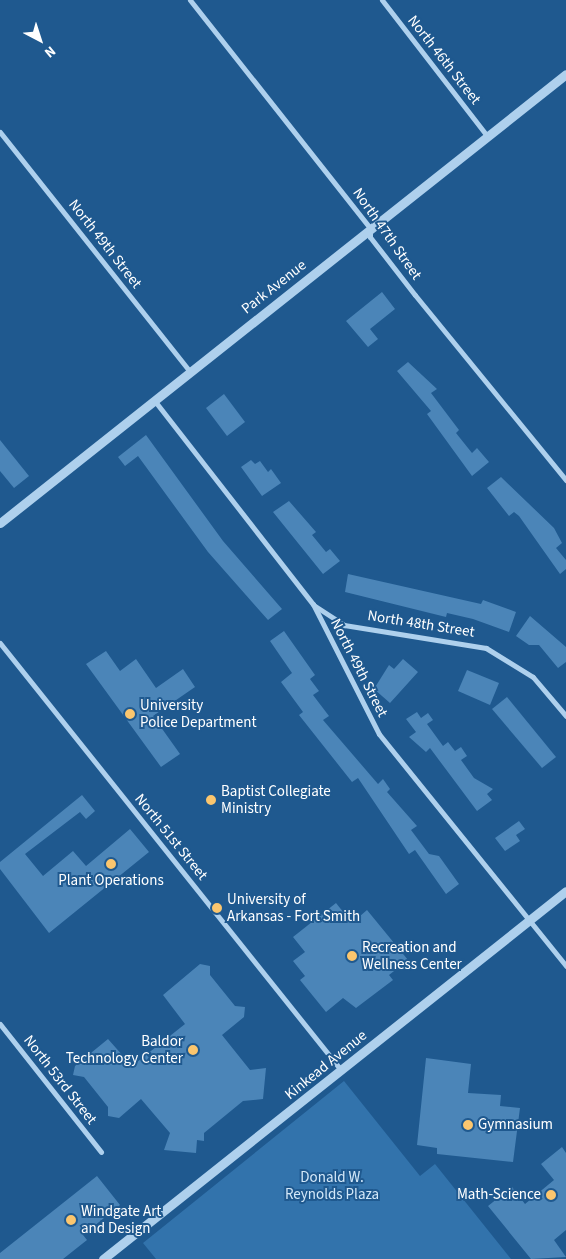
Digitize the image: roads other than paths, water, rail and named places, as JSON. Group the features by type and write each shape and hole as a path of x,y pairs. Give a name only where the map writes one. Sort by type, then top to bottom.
{"street":[{"name":"North 47th Street","path":"190,0 369,230 415,295 566,480"},
{"name":"North 46th Street","path":"382,0 488,136"},
{"name":"Park Avenue","path":"1,519 566,74"},
{"name":"North 49th Street","path":"0,132 190,372"},
{"name":"North 49th Street","path":"154,400 313,604 379,734 566,966"},
{"name":"North 48th Street","path":"313,604 344,625 465,641 494,651 533,677 566,716"},
{"name":"North 51st Street","path":"0,643 342,1071"},
{"name":"Kinkead Avenue","path":"103,1259 342,1071 566,891"},
{"name":"North 53rd Street","path":"0,1024 101,1152"}],"place":[{"name":"University Police Department","path":"130,714"},
{"name":"Baptist Collegiate Ministry","path":"211,800"},
{"name":"Plant Operations","path":"111,864"},
{"name":"University of Arkansas - Fort Smith","path":"217,908"},
{"name":"Recreation and Wellness Center","path":"352,956"},
{"name":"Baldor Technology Center","path":"193,1050"},
{"name":"Gymnasium","path":"468,1125"},
{"name":"Math-Science","path":"551,1195"},
{"name":"Windgate Art and Design","path":"71,1220"}],"park label":[{"name":"Donald W. Reynolds Plaza","path":"332,1186"}]}
